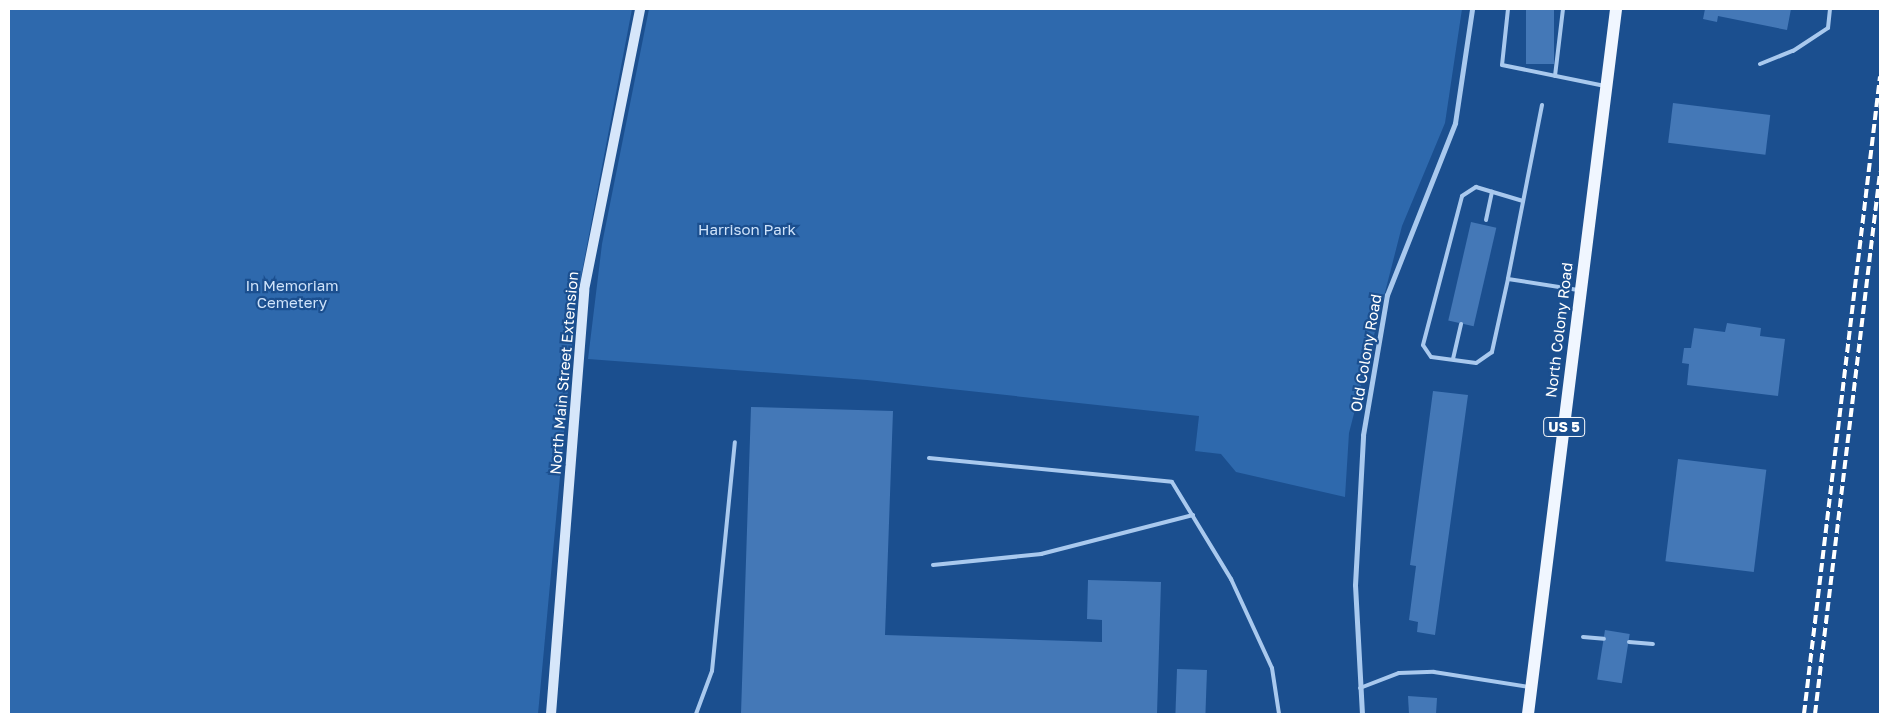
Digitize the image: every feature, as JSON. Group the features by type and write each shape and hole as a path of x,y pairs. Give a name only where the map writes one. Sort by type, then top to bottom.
{"main road":[{"name":"North Colony Road","path":"1528,714 1616,9"}],"street":[{"name":"North Main Street Extension","path":"550,714 584,290 640,9"},
{"name":"Old Colony Road","path":"1362,714 1355,585 1363,435 1388,295 1456,123 1472,9"}],"lane":[{"path":"1508,9 1502,65 1607,86"},
{"path":"1555,76 1563,9"},
{"path":"1760,64 1793,51 1828,28 1830,9"},
{"path":"1523,200 1476,187 1462,196 1423,345 1431,356 1476,363 1492,352 1508,279 1542,106"},
{"path":"1486,220 1492,192"},
{"path":"1508,279 1581,290"},
{"path":"1453,359 1461,324"},
{"path":"696,714 712,671 735,442"},
{"path":"929,458 1172,482 1231,579 1272,668 1279,714"},
{"path":"933,564 1041,554 1193,516"},
{"path":"1583,637 1604,639"},
{"path":"1629,642 1653,644"},
{"path":"1360,688 1399,673 1434,672 1531,687"}],"green space":[{"name":"In Memoriam Cemetery","path":"9,9 632,9 576,303 538,714 9,714"},
{"name":"Harrison Park","path":"649,9 1462,9 1445,123 1402,226 1349,433 1345,497 1236,472 1221,454 1195,451 1199,416 867,380 588,359 602,244"}],"building":[{"path":"1526,9 1554,9 1554,64 1526,64"},
{"path":"1705,9 1791,9 1787,30 1718,16 1717,22 1703,19"},
{"path":"1673,103 1770,115 1765,155 1668,143"},
{"path":"1471,222 1496,228 1474,326 1448,320"},
{"path":"1727,323 1761,328 1760,336 1785,339 1778,396 1687,385 1689,364 1682,363 1684,348 1691,348 1694,328 1725,332"},
{"path":"1433,391 1468,395 1435,635 1417,632 1418,622 1409,620 1416,566 1410,565"},
{"path":"751,407 893,411 885,635 1102,642 1102,620 1087,619 1088,580 1161,582 1157,714 741,714"},
{"path":"1678,459 1766,470 1754,572 1665,561"},
{"path":"1605,630 1630,634 1622,683 1597,679"},
{"path":"1177,669 1207,670 1205,714 1175,714"},
{"path":"1408,696 1437,698 1436,714 1409,714"}],"railway":[{"path":"1804,714 1880,77"},
{"path":"1815,714 1880,172"}]}
